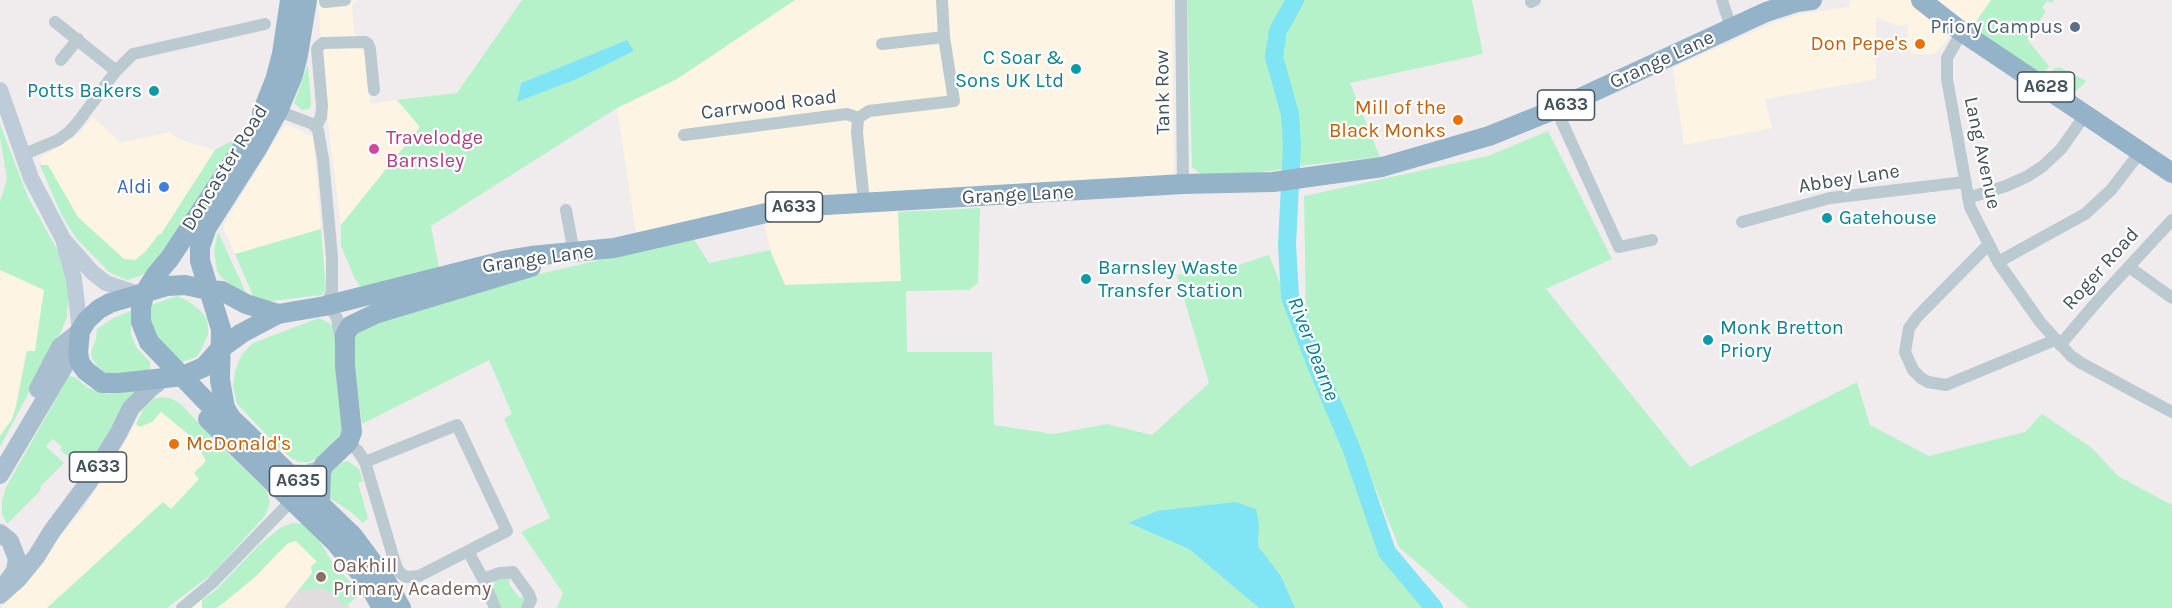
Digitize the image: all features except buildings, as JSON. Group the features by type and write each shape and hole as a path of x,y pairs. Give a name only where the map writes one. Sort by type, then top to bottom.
{"highway":[{"name":"Doncaster Road","path":"142,293 259,121 278,71 290,0"},
{"name":"Grange Lane","path":"208,291 222,291 246,304 278,314 325,306 507,260 614,248 792,207 1183,184 1273,182 1383,166 1489,136 1556,110 1766,12 1797,2 1812,0"},
{"name":"A628","path":"1921,0 1962,32 2172,173"},
{"name":"Doncaster Road","path":"208,291 200,261 203,237 278,111 293,75 316,1"},
{"name":"A633","path":"348,442 352,432 345,366 345,335 354,323 413,301 548,263 574,253"},
{"path":"208,291 185,285 167,286 110,303 99,309 87,320 79,335 80,363 98,381 109,384 170,378 204,367 221,348"},
{"name":"A635","path":"208,291 219,320 220,390 225,408 231,418 270,454 292,500 346,555 368,583 382,608"},
{"path":"142,293 141,322 144,333 170,378 281,478"},
{"name":"A633","path":"221,348 242,333 278,314"},
{"path":"320,502 319,480 324,465 348,442"},
{"path":"270,454 294,490 292,500"},
{"name":"A635","path":"281,478 320,502 345,526 372,560 401,608"}],"main road":[{"path":"0,90 31,178 63,239 75,285 79,335 64,367 5,464"},
{"path":"63,239 92,272 106,283 127,291 142,293"},
{"name":"A633","path":"0,594 18,579 32,562 88,483 138,399 170,378"},
{"name":"A633","path":"5,537 21,546 30,546 52,531"},
{"name":"A633","path":"0,594 16,567 16,553 5,537"}],"street":[{"path":"316,1 345,0"},
{"name":"Carrwood Road","path":"858,118 869,111 954,101 944,37 942,0"},
{"name":"Tank Row","path":"1181,0 1183,184"},
{"path":"1722,0 1731,27"},
{"path":"56,22 116,71"},
{"path":"22,155 58,140 69,132 116,71 134,54 265,24"},
{"name":"Lang Avenue","path":"1962,32 1946,64 1970,207 1998,262 2040,322 2058,343 2081,363 2172,412"},
{"path":"882,44 944,37"},
{"path":"61,60 78,39"},
{"path":"345,366 338,318 332,310 325,306 332,292 333,282 326,181 316,126 321,117 322,106 317,49 323,43 365,42 368,44 374,90"},
{"path":"1556,110 1619,247 1652,240"},
{"name":"Doncaster Road","path":"278,111 316,126"},
{"name":"Carrwood Road","path":"684,135 847,114 858,118"},
{"path":"1968,198 2006,186 2043,166 2061,149 2085,115"},
{"name":"Carrwood Road","path":"858,118 857,133 864,202"},
{"path":"1998,262 2085,214 2111,190 2140,151"},
{"name":"Abbey Lane","path":"1742,222 1830,198 1965,182"},
{"path":"566,210 574,253"},
{"name":"Roger Road","path":"2058,343 2172,220"},
{"path":"1989,245 1917,316 1909,328 1905,352 1913,370 1928,382 1946,385 2058,343"},
{"path":"2129,267 2172,298"},
{"path":"348,442 365,462 396,566 406,577 419,576 507,531 457,425 365,462"},
{"path":"281,478 324,465"},
{"path":"182,608 218,577 292,500"},
{"path":"468,551 495,608"},
{"path":"483,579 500,573 513,572 530,594 531,600 527,608"}],"shaded area":[{"path":"318,0 357,0 352,6 354,32 365,48 370,104 397,100 420,127 341,225 326,107"},
{"path":"602,0 1172,0 1174,176 897,193 901,281 785,285 770,250 762,210 637,239 617,108 677,79"},
{"path":"1851,0 1991,0 1972,26 1960,19 1943,46 1933,54 1911,54 1907,40 1908,25 1897,26 1876,17 1876,79 1765,99 1772,128 1684,145 1673,68 1770,24 1801,14 1849,7"},
{"path":"93,117 121,143 169,132 181,140 215,150 161,234 133,272 80,227 43,170 40,158 77,136"},
{"path":"285,124 313,136 321,229 235,254 223,226"},
{"path":"0,270 44,290 35,352 26,351 16,406 12,419 0,436"},
{"path":"161,397 180,403 200,424 198,446 206,462 199,479 171,510 163,503 47,608 1,608 84,508 143,409"},
{"path":"296,541 320,564 284,608 192,608 217,588 227,600 255,577 288,543"},
{"name":"Oakhill Primary Academy","path":"320,564 353,599 347,605 350,608 284,608"}],"green space":[{"path":"522,0 795,0 677,79 617,108 431,226 440,273 362,289 355,279 341,246 341,225 420,127 397,100 457,93","holes":["627,40 634,51 577,79 517,102 521,83"]},
{"path":"1187,0 1290,0 1274,30 1269,59 1285,116 1289,148 1285,169 1223,177 1204,177 1192,167"},
{"path":"1304,0 1472,0 1483,54 1350,83 1380,157 1298,166 1298,117 1280,58 1291,22"},
{"path":"1991,0 2054,0 2052,3 2047,1 2042,8 2046,11 2027,39 2049,66 2044,73 2038,72 1972,28"},
{"path":"308,64 311,105 309,109 302,110 294,103"},
{"path":"2059,67 2086,81 2075,91 2068,91 2049,76 2054,69"},
{"path":"0,124 28,197 63,260 69,289 67,317 60,334 0,447 0,436 12,419 16,406 27,351 35,351 44,290 0,270 0,202 7,179"},
{"path":"1548,131 1612,259 1546,289 1690,467 1857,382 1870,425 1929,456 2025,432 2042,414 2092,448 2118,476 2172,505 2172,608 1469,608 1399,547 1306,316 1304,196 1488,156"},
{"path":"237,138 158,260 150,270 127,280 109,272 76,238 62,216 40,165 48,165 78,217 124,259 135,260 161,234 215,150"},
{"path":"980,208 978,283 969,290 906,291 907,352 992,352 994,425 1054,434 1107,424 1152,435 1209,383 1177,275 1223,270 1269,255 1387,552 1428,608 1295,608 1281,576 1258,546 1259,525 1157,511 1129,524 1189,549 1259,608 557,608 563,593 521,532 550,518 504,419 512,414 489,360 362,424 353,358 355,334 373,321 484,287 693,238 709,263 770,250 785,285 901,281 898,212"},
{"path":"321,229 326,289 322,295 264,302 254,298 235,254"},
{"path":"218,232 247,295 222,278 217,271 214,251"},
{"path":"177,296 199,309 207,319 208,327 208,335 200,352 196,357 182,362 174,362 153,334 148,306"},
{"path":"135,309 136,316 131,323 131,334 136,347 150,362 150,371 114,376 106,374 92,359 91,352 97,329 113,318"},
{"path":"319,318 334,326 339,404 343,421 342,432 319,458 299,462 279,448 237,404 233,387 235,371 242,354 253,343"},
{"path":"69,376 75,377 88,388 108,394 141,387 121,409 86,474 81,471 80,466 60,450 62,447 53,439 46,446 64,463 7,524 2,514 2,501 6,487"},
{"path":"161,397 180,403 223,449 266,489 270,502 265,516 213,573 167,608 47,608 163,502 171,509 199,479 194,473 206,461 193,438 161,412 152,422 140,427 136,424 143,409 153,399"},
{"path":"348,461 359,469 363,481 358,483 368,518 363,523 331,499 327,493 327,476 342,462"},
{"path":"292,523 303,524 314,532 334,565 359,591 357,597 347,605 342,604 332,593 320,588 298,591 312,573 311,566 317,562 296,541 288,543 255,577 226,601 216,608 202,608 202,600 218,588 258,546 280,528"},
{"path":"510,577 509,584 520,599 524,593 526,598 521,608 501,608 493,588 496,579"}],"water":[{"path":"627,40 634,51 577,79 517,102 521,83"},
{"path":"1235,502 1256,509 1259,525 1258,546 1281,576 1295,608 1259,608 1189,549 1128,523 1157,511"}],"waterway":[{"name":"River Dearne","path":"1295,0 1278,31 1274,57 1290,114 1292,145 1287,245 1290,297 1352,450 1387,552 1434,608"}],"place":[{"name":"Priory Campus","path":"2075,27"},
{"name":"Don Pepe's","path":"1920,44"},
{"name":"C Soar & Sons UK Ltd","path":"1076,69"},
{"name":"Potts Bakers","path":"154,91"},
{"name":"Mill of the Black Monks","path":"1458,120"},
{"name":"Travelodge Barnsley","path":"374,149"},
{"name":"Aldi","path":"164,187"},
{"name":"Gatehouse","path":"1827,218"},
{"name":"Barnsley Waste Transfer Station","path":"1086,279"},
{"name":"Monk Bretton Priory","path":"1708,340"},
{"name":"McDonald's","path":"174,444"},
{"name":"Oakhill Primary Academy","path":"321,577"}]}
